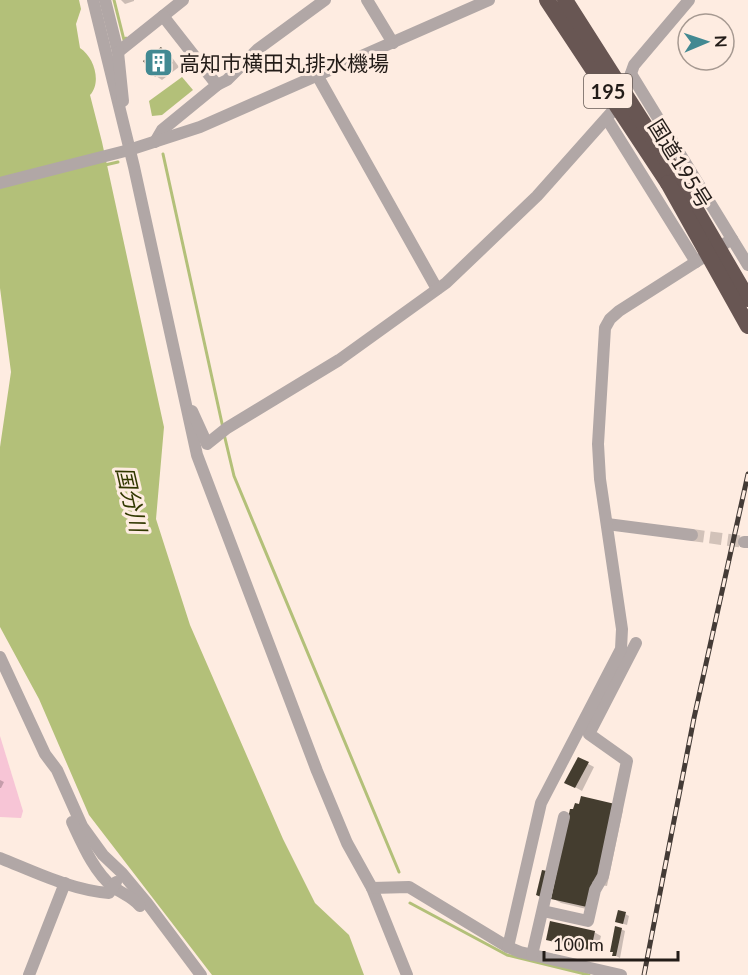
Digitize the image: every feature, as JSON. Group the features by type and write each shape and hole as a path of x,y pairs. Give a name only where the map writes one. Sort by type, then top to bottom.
{"highway":[{"name":"国道195号","path":"547,0 613,112 673,180 748,299"},
{"name":"国道195号","path":"565,0 626,80 673,180 748,326"}],"street":[{"path":"93,0 196,455 317,771 347,843 372,888 407,975"},
{"path":"105,0 118,52 124,106 122,121"},
{"path":"118,52 183,0"},
{"path":"155,142 162,130 226,80 258,49 325,0"},
{"path":"367,0 393,43"},
{"path":"0,183 126,151 200,127 489,0"},
{"path":"689,0 634,66 626,80 748,265"},
{"path":"163,16 217,85"},
{"path":"317,75 437,289"},
{"path":"210,441 227,428 339,360 446,283 537,196 613,112 696,262"},
{"path":"508,947 541,802 621,649 622,629 600,479 598,444 605,328 610,319 620,311 732,239"},
{"path":"182,390 210,441 208,488"},
{"path":"606,524 692,535"},
{"path":"543,911 588,921 595,890 603,876 627,761 589,734 636,643"},
{"path":"0,657 45,754 57,770 82,826 103,855 122,873 201,975"},
{"path":"0,676 42,764 50,773 82,844 102,875 113,887 134,899 191,975"},
{"path":"532,956 564,817"},
{"path":"0,858 93,892 109,892 122,873"},
{"path":"29,975 65,883"},
{"path":"372,888 409,887 508,947 532,956 621,975"}],"shaded area":[{"path":"0,736 23,811 21,818 0,817"}],"water":[{"name":"国分川","path":"0,0 79,0 81,9 76,24 80,48 89,57 95,70 94,90 90,95 164,427 156,519 190,625 283,839 315,903 349,935 364,975 212,975 89,815 39,699 0,627 0,447 11,372 0,288"},
{"path":"182,77 193,90 162,115 152,116 149,101"}],"building":[{"name":"高知市横田丸排水機場","path":"161,47 173,63 155,77 143,61"},
{"path":"578,757 589,762 575,788 564,783"},
{"path":"581,796 615,804 598,882 593,881 587,907 551,899 570,809 573,809 575,803 579,804"},
{"path":"542,870 547,871 541,897 536,895"},
{"path":"618,910 626,912 623,924 615,922"},
{"path":"550,921 595,931 591,950 546,940"},
{"path":"615,926 622,928 616,956 612,956 613,952 610,952"}],"waterway":[{"path":"114,0 124,40 126,38"},
{"path":"163,154 223,428"},
{"path":"105,165 118,162"},
{"path":"224,434 234,476 399,872"},
{"path":"410,903 507,955 589,975"}],"tunnel":[{"path":"692,535 744,542"}],"railway":[{"path":"644,975 694,718 748,474"}],"place":[{"name":"高知市横田丸排水機場","path":"158,62"}]}
